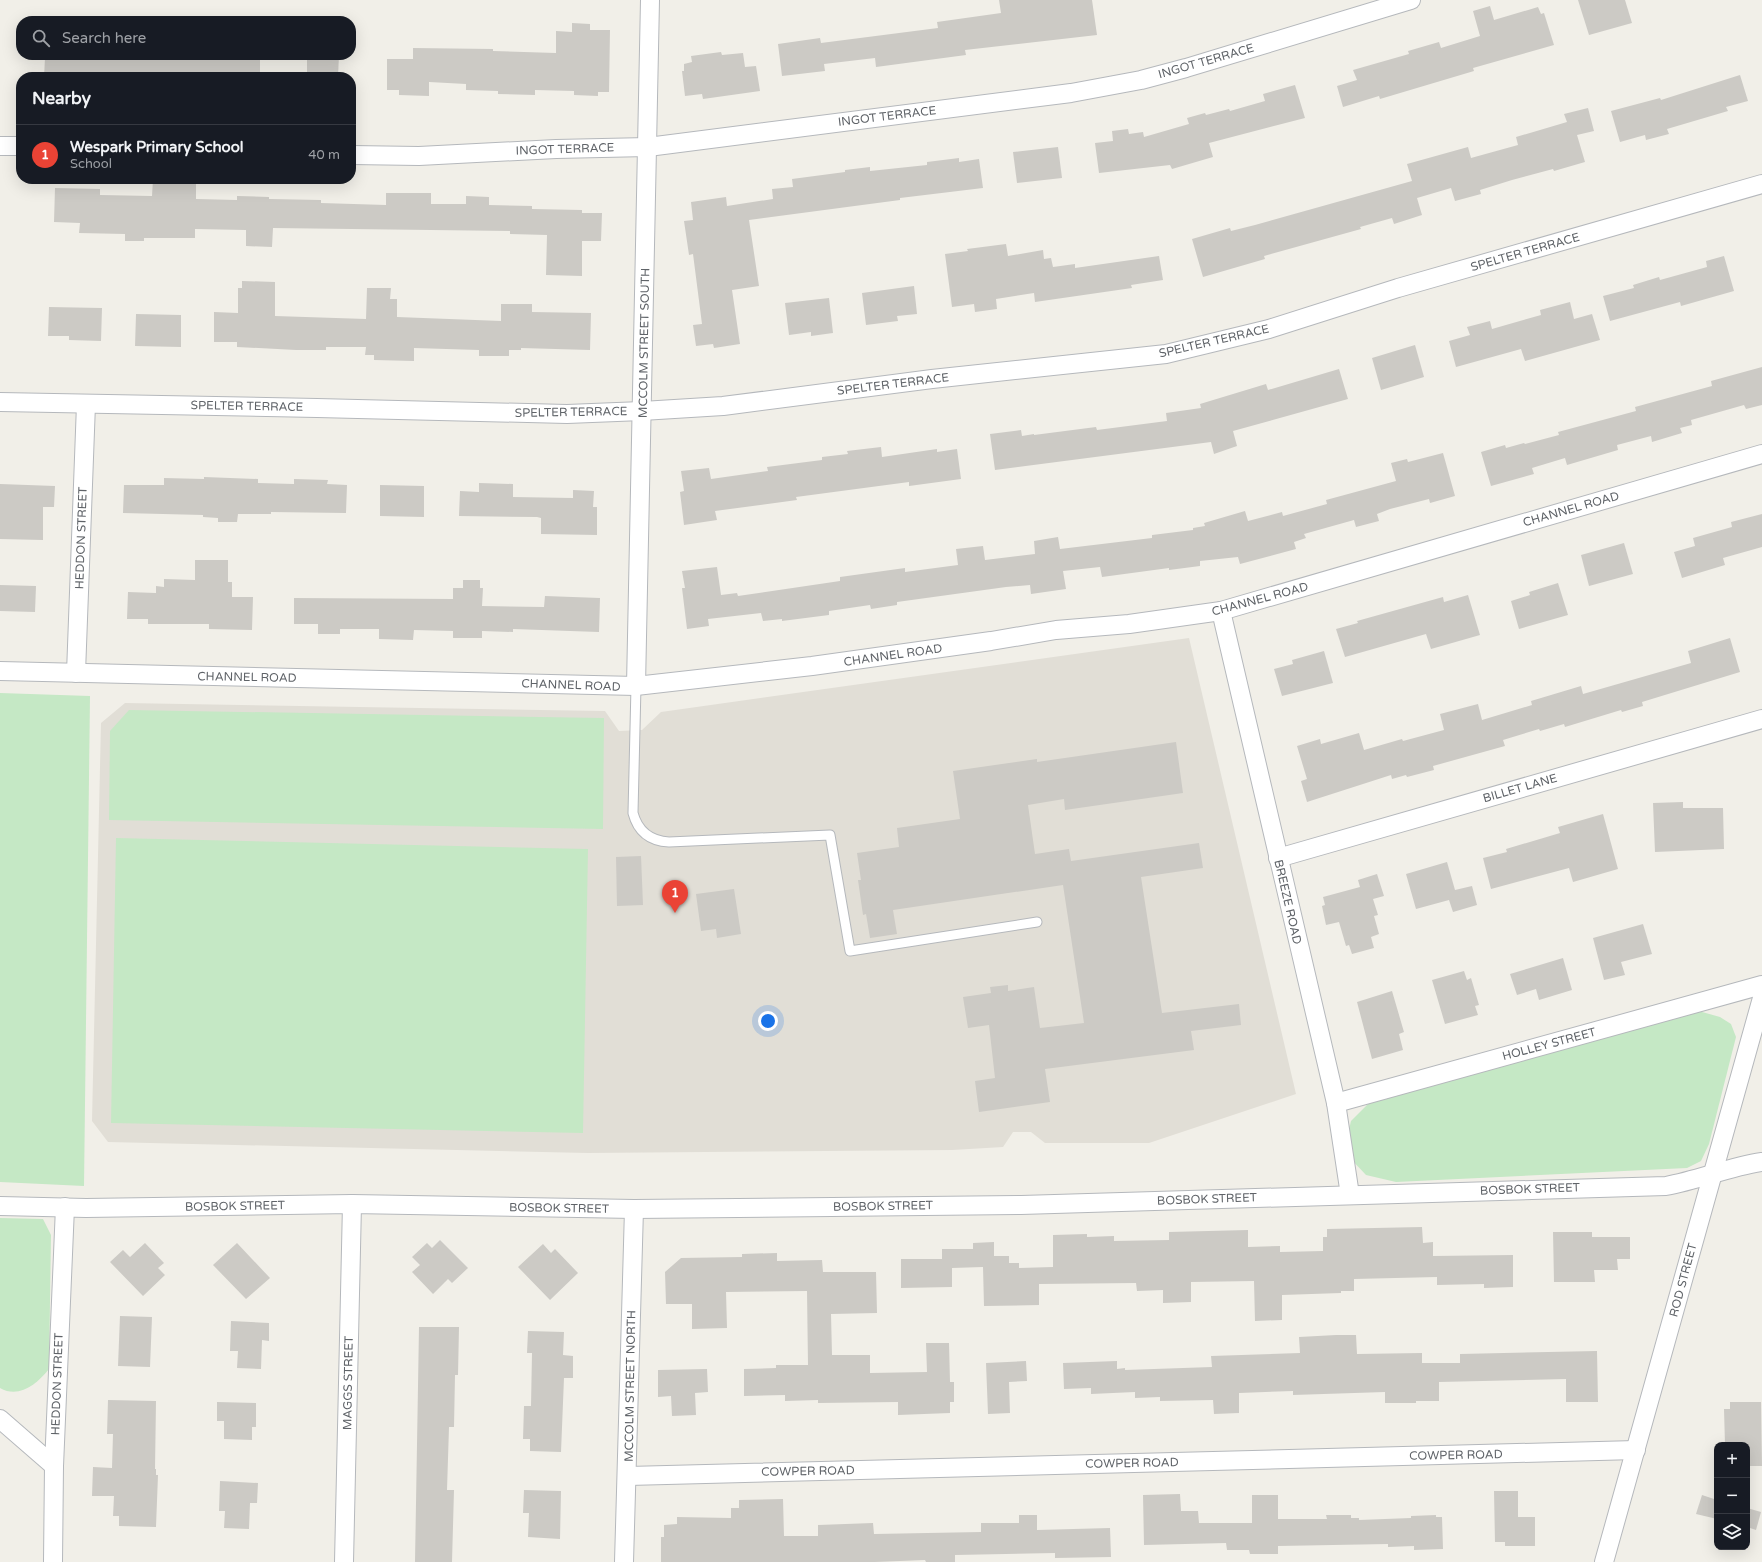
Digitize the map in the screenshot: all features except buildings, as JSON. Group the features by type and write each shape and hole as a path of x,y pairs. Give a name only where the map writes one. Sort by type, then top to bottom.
{"street":[{"name":"MCCOLM STREET SOUTH","path":"636,686 650,0"},
{"name":"INGOT TERRACE","path":"356,155 419,156 648,146 1064,94 1111,86 1186,68 1411,0"},
{"path":"0,146 16,146"},
{"name":"SPELTER TERRACE","path":"0,402 567,414 642,411 723,406 932,379 1166,354 1269,328 1398,288 1762,184"},
{"name":"HEDDON STREET","path":"76,673 86,404"},
{"name":"CHANNEL ROAD","path":"0,671 636,686 812,666 991,641 1056,630 1129,624 1221,611 1762,454"},
{"name":"BREEZE ROAD","path":"1221,611 1336,1103 1350,1195"},
{"name":"BILLET LANE","path":"1278,858 1762,719"},
{"name":"HOLLEY STREET","path":"1336,1103 1762,985"},
{"name":"ROD STREET","path":"1604,1562 1762,998"},
{"name":"BOSBOK STREET","path":"0,1206 65,1207 352,1204 634,1209 1021,1205 1666,1186 1737,1166 1762,1162"},
{"name":"MAGGS STREET","path":"344,1562 352,1204"},
{"name":"HEDDON STREET","path":"53,1562 54,1466 65,1207"},
{"name":"MCCOLM STREET NORTH","path":"624,1562 628,1476 634,1209"},
{"path":"0,1419 54,1466"},
{"name":"COWPER ROAD","path":"628,1476 1636,1450"}],"lane":[{"path":"636,686 633,813 638,826 650,838 659,842 669,842 830,836 850,951 1037,922"}],"shaded area":[{"path":"1189,638 1296,1094 1149,1143 1045,1143 1031,1132 1013,1132 1003,1147 952,1150 588,1153 108,1142 92,1121 101,723 125,703 605,711 619,731 642,730 661,712"}],"green space":[{"path":"0,693 90,696 84,1186 0,1182"},
{"path":"129,710 604,718 603,829 109,820 110,731"},
{"path":"116,838 588,849 583,1133 111,1123"},
{"path":"1695,1010 1720,1017 1731,1024 1736,1037 1709,1144 1701,1161 1687,1168 1396,1182 1366,1175 1350,1158 1347,1138 1351,1121 1372,1100"},
{"path":"0,1218 43,1219 51,1235 49,1369 33,1385 21,1391 14,1392 0,1388"}],"place":[{"name":"Wespark Primary School","path":"675,913"}]}
